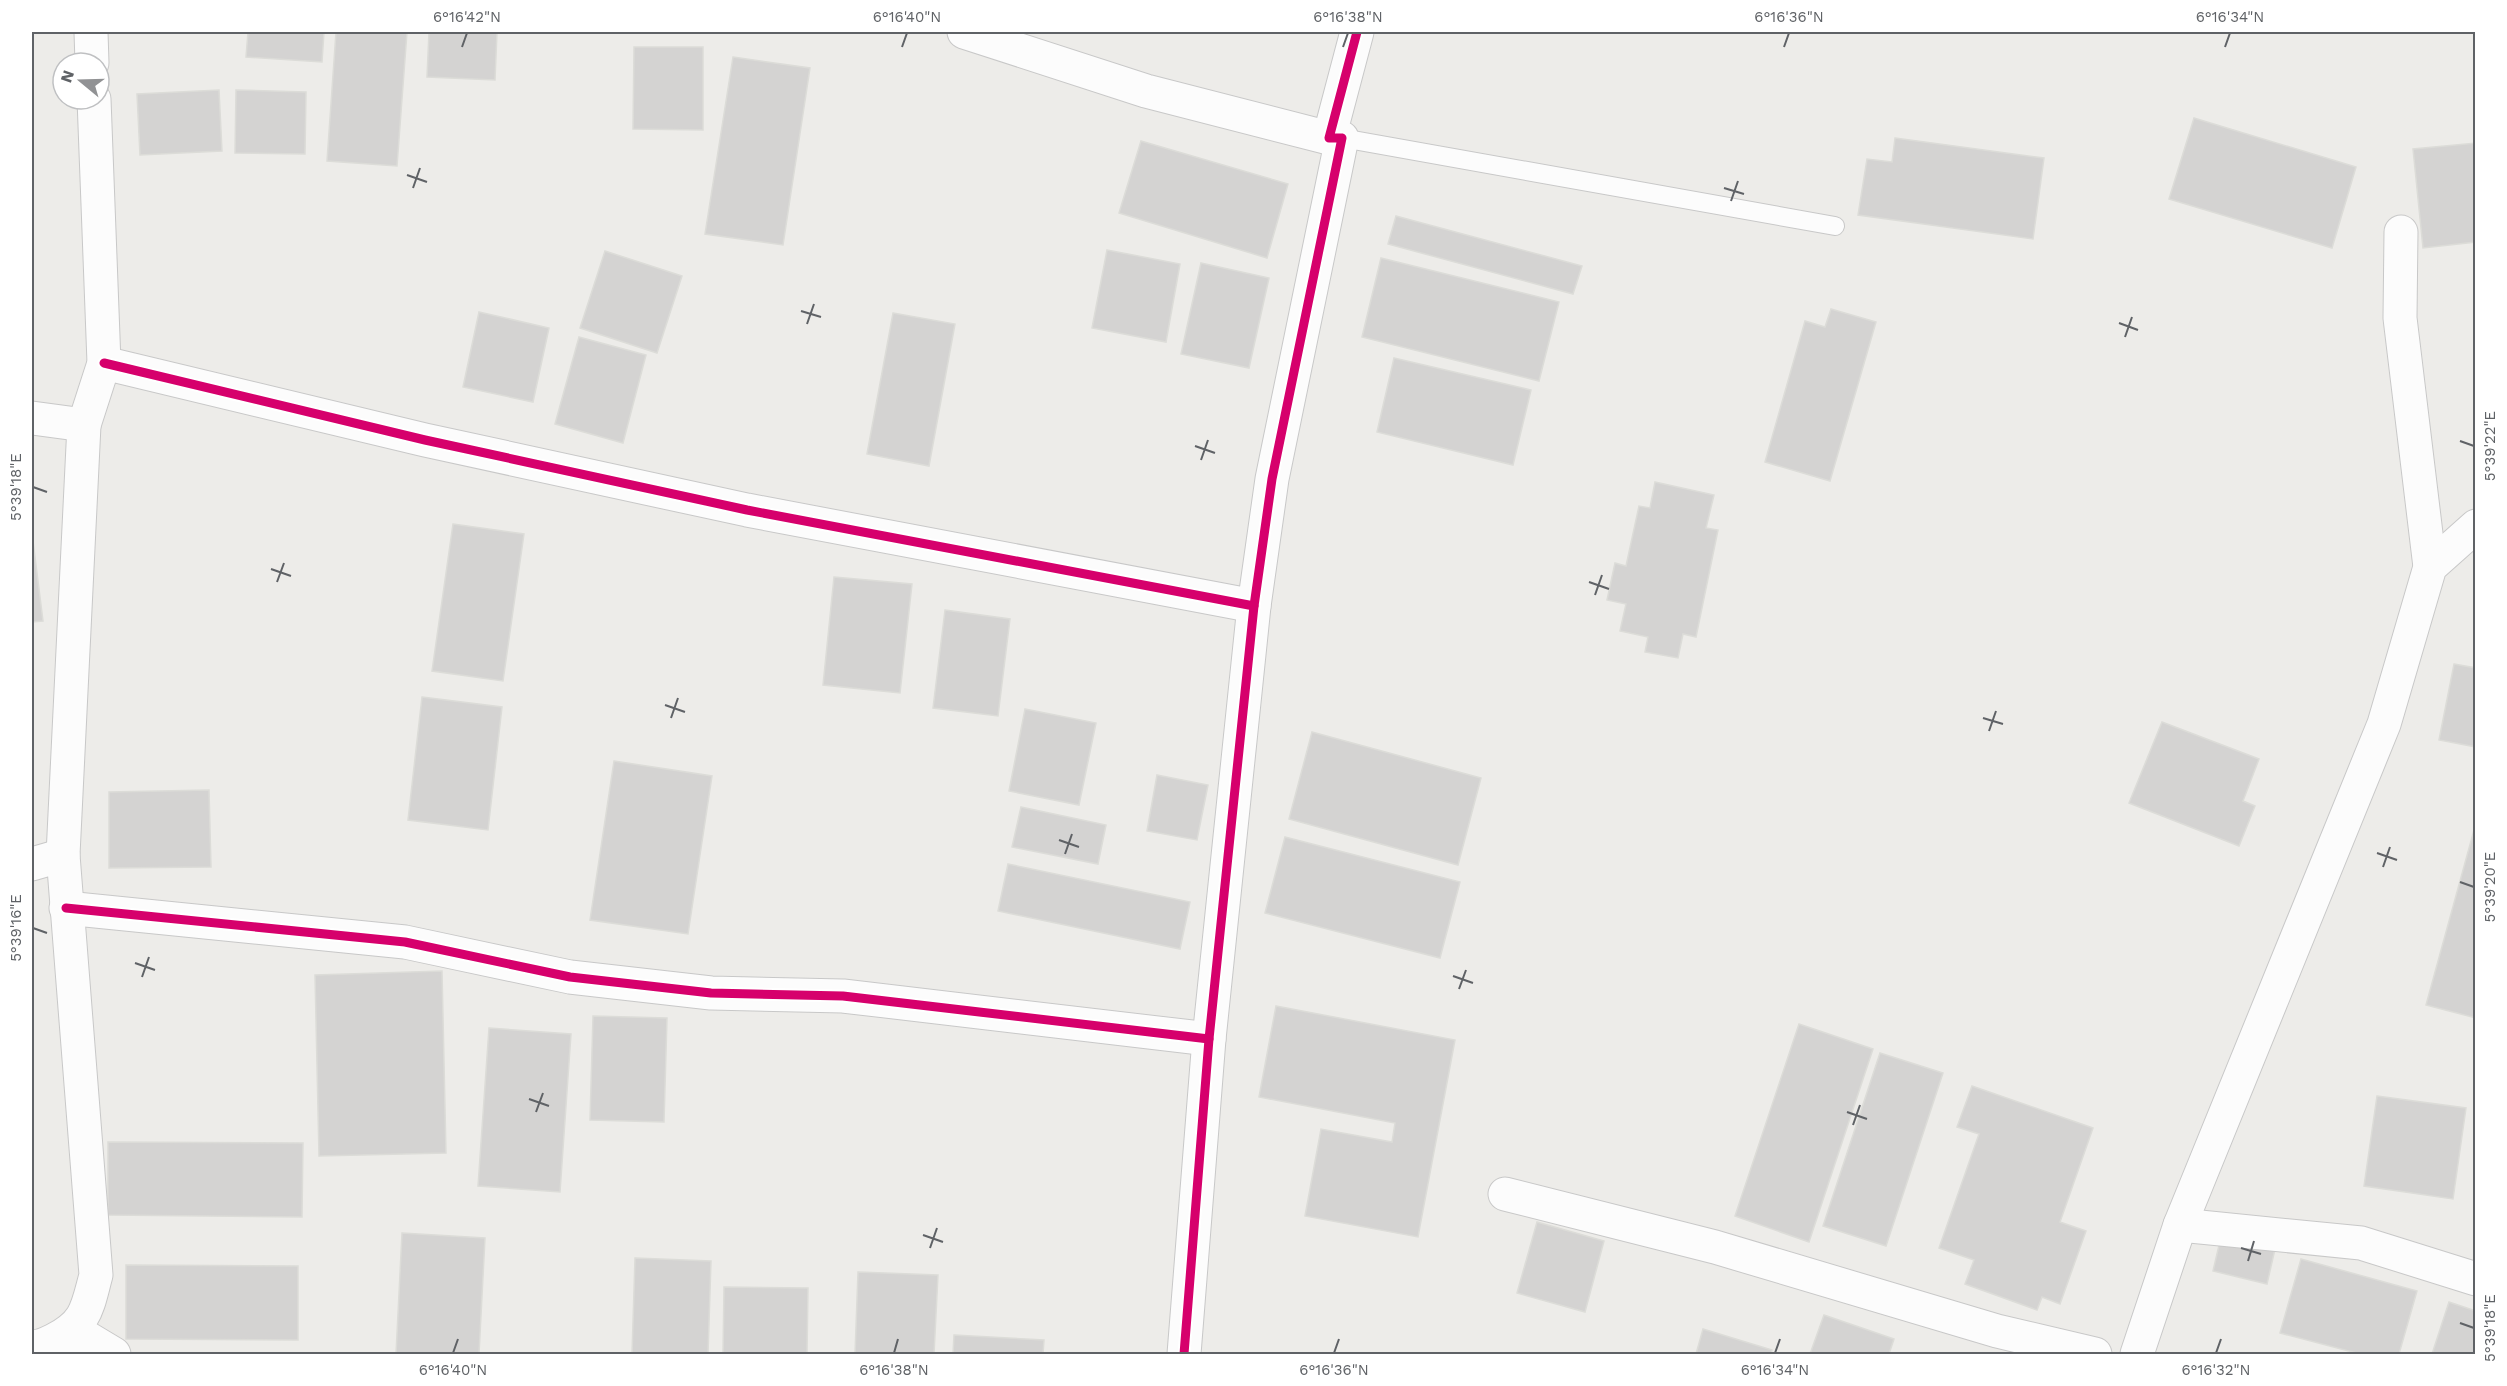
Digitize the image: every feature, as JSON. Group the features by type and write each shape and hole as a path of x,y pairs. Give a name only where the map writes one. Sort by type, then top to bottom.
{"street":[{"path":"91,32 92,51"},
{"path":"964,32 1146,91 1336,138"},
{"path":"1184,1354 1209,1039 1254,606 1272,479 1357,32"},
{"path":"73,1342 87,1309 96,1275 63,855 84,425 104,363 94,111"},
{"path":"2137,1354 2180,1225 2384,724 2430,567 2400,318 2401,232"},
{"path":"104,363 425,440 747,510 1254,606"},
{"path":"32,418 84,425"},
{"path":"2430,567 2475,526"},
{"path":"32,864 63,855"},
{"path":"66,908 405,942 570,977 711,993 843,996 1209,1039"},
{"path":"1505,1194 1715,1247 1997,1331 2095,1354"},
{"path":"2180,1225 2361,1243 2475,1279"},
{"path":"32,1347 73,1342 114,1354"}],"lane":[{"path":"1336,138 1835,226"}],"building":[{"path":"248,32 324,32 322,62 246,57"},
{"path":"336,32 407,32 397,166 327,161"},
{"path":"429,32 497,32 495,80 427,77"},
{"path":"634,47 703,47 703,130 633,129"},
{"path":"733,57 810,68 783,245 705,234"},
{"path":"219,90 222,151 140,155 137,94"},
{"path":"236,90 306,92 305,154 235,153"},
{"path":"2194,118 2356,167 2332,248 2169,199"},
{"path":"1895,138 2044,158 2033,239 1858,215 1867,159 1892,162"},
{"path":"1141,141 1288,184 1267,258 1119,213"},
{"path":"2476,143 2476,242 2423,248 2413,149"},
{"path":"1396,216 1582,266 1573,294 1388,244"},
{"path":"1107,250 1180,264 1166,342 1092,328"},
{"path":"605,251 682,276 657,353 580,328"},
{"path":"1381,258 1559,302 1539,381 1362,337"},
{"path":"1201,263 1269,278 1249,368 1181,354"},
{"path":"1831,309 1876,322 1830,481 1765,462 1805,321 1825,327"},
{"path":"479,312 549,328 533,402 463,387"},
{"path":"893,313 955,324 929,466 867,454"},
{"path":"579,337 646,355 623,443 555,424"},
{"path":"1394,358 1531,390 1513,465 1377,432"},
{"path":"1655,482 1714,495 1706,528 1718,530 1696,637 1683,634 1678,658 1645,652 1648,637 1620,631 1626,604 1607,600 1615,563 1626,566 1639,506 1650,508"},
{"path":"453,524 524,534 503,681 432,671"},
{"path":"32,533 43,621 32,622"},
{"path":"834,577 912,584 900,693 823,685"},
{"path":"945,610 1010,619 998,716 933,708"},
{"path":"2454,664 2476,668 2476,747 2439,740"},
{"path":"422,697 502,707 488,830 408,820"},
{"path":"1025,709 1096,723 1079,805 1009,791"},
{"path":"2162,722 2259,759 2243,801 2255,806 2239,846 2129,803"},
{"path":"1312,732 1481,778 1458,865 1289,819"},
{"path":"614,761 712,776 688,934 590,920"},
{"path":"1157,775 1208,785 1197,840 1147,831"},
{"path":"209,790 211,867 109,868 109,792"},
{"path":"1021,807 1106,825 1098,864 1012,847"},
{"path":"2474,830 2476,830 2476,1018 2426,1005"},
{"path":"1285,837 1460,882 1440,958 1265,913"},
{"path":"1008,864 1190,902 1180,949 998,911"},
{"path":"442,971 446,1153 319,1156 315,975"},
{"path":"1276,1006 1455,1040 1418,1237 1305,1216 1321,1129 1392,1142 1395,1123 1259,1097"},
{"path":"593,1016 667,1018 664,1122 590,1120"},
{"path":"1799,1024 1873,1049 1809,1242 1735,1216"},
{"path":"489,1028 571,1034 560,1192 478,1186"},
{"path":"1880,1053 1943,1073 1886,1246 1823,1226"},
{"path":"1972,1086 2093,1128 2060,1222 2086,1231 2060,1304 2042,1297 2037,1310 1965,1284 1974,1260 1939,1248 1979,1134 1957,1127"},
{"path":"2377,1096 2466,1108 2453,1199 2364,1186"},
{"path":"108,1142 303,1143 302,1217 108,1215"},
{"path":"1537,1222 1604,1241 1585,1312 1517,1293"},
{"path":"2224,1224 2278,1236 2267,1284 2213,1271"},
{"path":"402,1233 485,1238 479,1354 396,1354"},
{"path":"635,1258 711,1261 708,1354 632,1354"},
{"path":"2301,1259 2417,1291 2399,1354 2360,1354 2280,1333"},
{"path":"126,1265 298,1266 298,1340 126,1339"},
{"path":"858,1272 938,1275 934,1354 855,1354"},
{"path":"724,1287 808,1288 807,1354 723,1354"},
{"path":"2449,1302 2476,1311 2476,1354 2432,1354"},
{"path":"1824,1315 1894,1339 1889,1354 1810,1354"},
{"path":"1703,1329 1772,1350 1771,1354 1696,1354"},
{"path":"954,1335 1044,1340 1043,1354 953,1354"}],"cycle path":[{"path":"1184,1354 1209,1039 1254,606 1272,479 1342,138 1329,138 1357,32"},
{"path":"104,363 425,440 747,510 1254,606"},
{"path":"66,908 405,942 570,977 711,993 843,996 1209,1039"}]}
